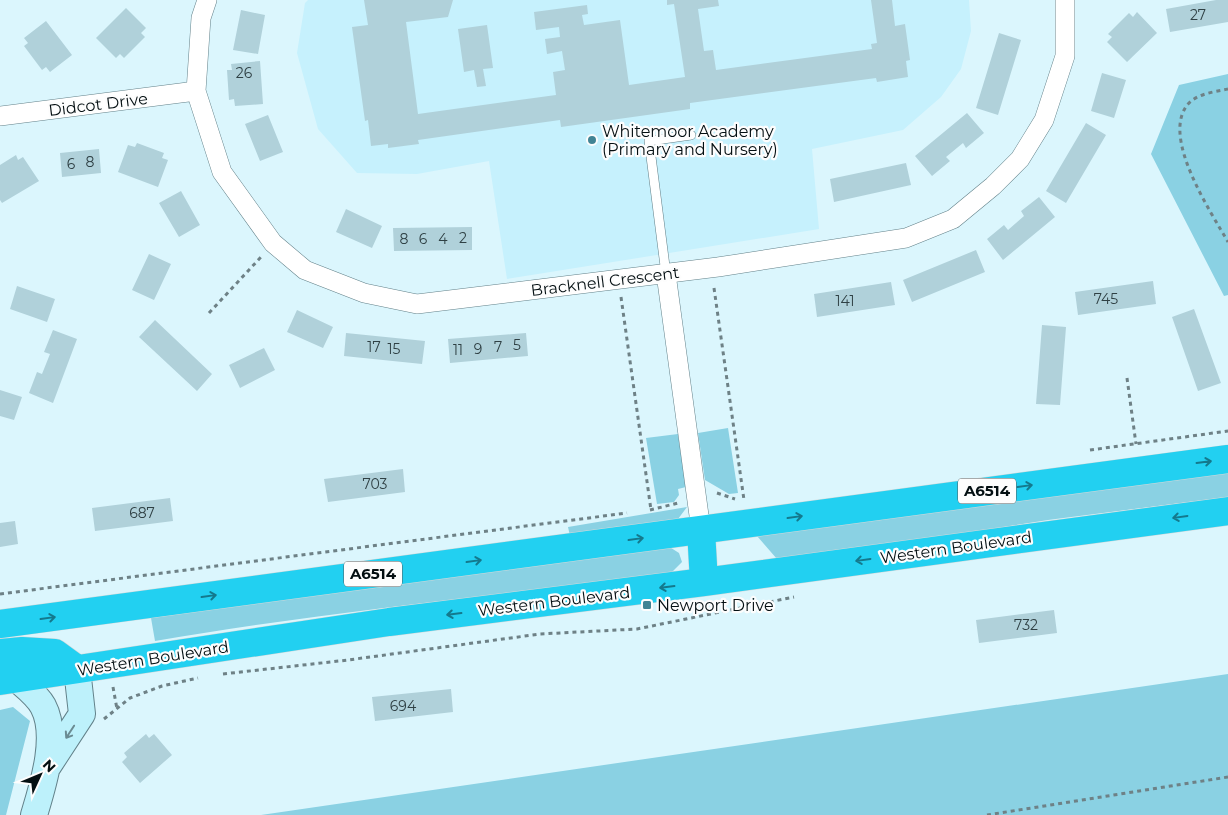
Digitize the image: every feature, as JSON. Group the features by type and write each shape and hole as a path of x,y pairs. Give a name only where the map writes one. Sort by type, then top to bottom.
{"highway":[{"name":"A6514","path":"0,624 1228,459"},
{"name":"Western Boulevard","path":"8,680 390,622 704,582 1228,511"},
{"path":"701,530 704,582"},
{"path":"0,653 22,651 55,654 77,669"}],"street":[{"name":"Bracknell Crescent","path":"207,0 201,18 196,91 222,172 273,243 305,270 364,293 417,304 711,268 906,238 953,219 993,186 1020,159 1044,120 1065,56 1065,0"},
{"name":"Didcot Drive","path":"0,116 196,91"},
{"path":"666,274 701,530"},
{"path":"48,766 82,714 77,669"},
{"path":"8,680 42,704 48,718 48,766 34,815"}],"lane":[{"path":"666,274 649,141 691,135"}],"path":[{"path":"1228,89 1205,94 1190,102 1183,112 1178,133 1188,165 1228,242"},
{"path":"209,313 273,243"},
{"path":"641,511 676,504 681,500 684,493 707,488 732,499 743,498 711,268"},
{"path":"618,280 651,510"},
{"path":"1127,378 1136,443 1142,470"},
{"path":"0,594 632,512"},
{"path":"221,674 348,660 540,634 637,629 794,597"},
{"path":"162,686 203,676"},
{"path":"987,815 1228,777"}],"shaded area":[{"name":"Whitemoor Academy (Primary and Nursery)","path":"308,0 969,0 971,31 961,69 941,97 903,130 812,149 819,229 507,279 489,161 417,174 357,173 318,129 297,53 305,3"},
{"path":"1228,74 1228,295 1224,296 1151,154 1179,85"},
{"path":"728,428 738,493 729,494 705,480 698,433"},
{"path":"678,434 686,487 678,489 679,495 674,502 657,504 646,438"},
{"path":"1228,471 1228,497 1048,520 923,540 777,559 757,536"},
{"path":"687,507 678,519 663,524 570,536 568,527"},
{"path":"668,546 679,553 682,562 672,572 348,612 155,641 151,618"},
{"path":"1228,674 1228,815 261,815"},
{"path":"13,707 30,721 6,815 0,815 0,710"}],"building":[{"path":"364,0 453,0 448,17 406,22 418,114 556,95 553,72 565,70 562,51 547,54 545,39 560,37 559,27 536,30 534,12 587,5 588,14 582,15 584,25 620,20 629,85 685,77 674,4 667,5 667,0 718,0 719,6 698,9 704,51 713,50 716,70 872,49 871,44 877,43 871,0 892,0 895,26 905,24 910,60 906,61 908,77 877,82 876,78 690,103 690,109 561,127 560,120 418,140 419,144 388,148 388,144 371,146 368,120 365,121 352,27 368,25"},
{"path":"1216,0 1228,0 1228,22 1170,32 1166,9"},
{"path":"126,8 146,28 141,33 145,37 124,58 120,54 116,58 96,38"},
{"path":"241,10 265,15 258,54 233,50"},
{"path":"1137,12 1157,33 1127,62 1107,42 1112,37 1108,34 1129,13 1133,17"},
{"path":"46,21 72,55 50,72 46,67 42,70 24,46 28,43 24,38"},
{"path":"487,25 493,68 483,69 486,86 477,87 474,70 464,72 458,29"},
{"path":"999,33 1021,40 998,115 976,108"},
{"path":"260,61 263,104 235,106 234,99 229,100 227,70 232,70 231,64"},
{"path":"1102,73 1126,80 1114,118 1091,111"},
{"path":"967,113 984,133 966,148 963,143 946,157 950,161 932,176 915,156"},
{"path":"268,115 283,152 260,161 245,124"},
{"path":"1086,123 1106,135 1066,203 1046,191"},
{"path":"137,143 164,153 162,158 168,160 158,187 118,172 128,145 135,147"},
{"path":"99,149 101,173 62,177 60,153"},
{"path":"16,155 18,160 23,157 39,181 2,203 0,200 0,165"},
{"path":"906,163 911,185 834,202 830,179"},
{"path":"181,191 200,225 179,237 159,203"},
{"path":"1039,197 1055,217 1003,260 987,239 1004,225 1008,230 1024,216 1021,211"},
{"path":"346,209 382,226 372,248 336,232"},
{"path":"472,227 472,250 394,251 393,228"},
{"path":"976,250 985,272 912,302 903,280"},
{"path":"149,254 171,264 154,300 132,290"},
{"path":"1153,281 1156,304 1078,315 1075,292"},
{"path":"891,282 895,305 817,317 814,294"},
{"path":"17,286 55,299 47,322 10,309"},
{"path":"1194,309 1221,383 1198,391 1172,317"},
{"path":"297,310 333,327 323,348 287,332"},
{"path":"155,320 212,374 197,391 139,337"},
{"path":"1042,325 1066,327 1060,405 1036,404"},
{"path":"53,330 77,339 53,403 29,393 37,372 42,374 50,354 44,352"},
{"path":"346,333 425,341 422,364 344,356"},
{"path":"526,333 528,356 450,363 448,339"},
{"path":"264,348 275,370 240,388 229,365"},
{"path":"0,390 22,397 14,420 0,416"},
{"path":"403,469 405,492 328,502 324,479"},
{"path":"170,498 173,521 95,531 92,508"},
{"path":"15,521 18,544 0,547 0,523"},
{"path":"1054,610 1057,633 979,643 976,620"},
{"path":"451,689 453,712 375,721 372,697"},
{"path":"146,734 149,738 154,734 172,755 140,783 122,762 127,757 124,753"}],"place":[{"name":"Whitemoor Academy (Primary and Nursery)","path":"592,140"},
{"name":"Newport Drive","path":"647,605"}]}
